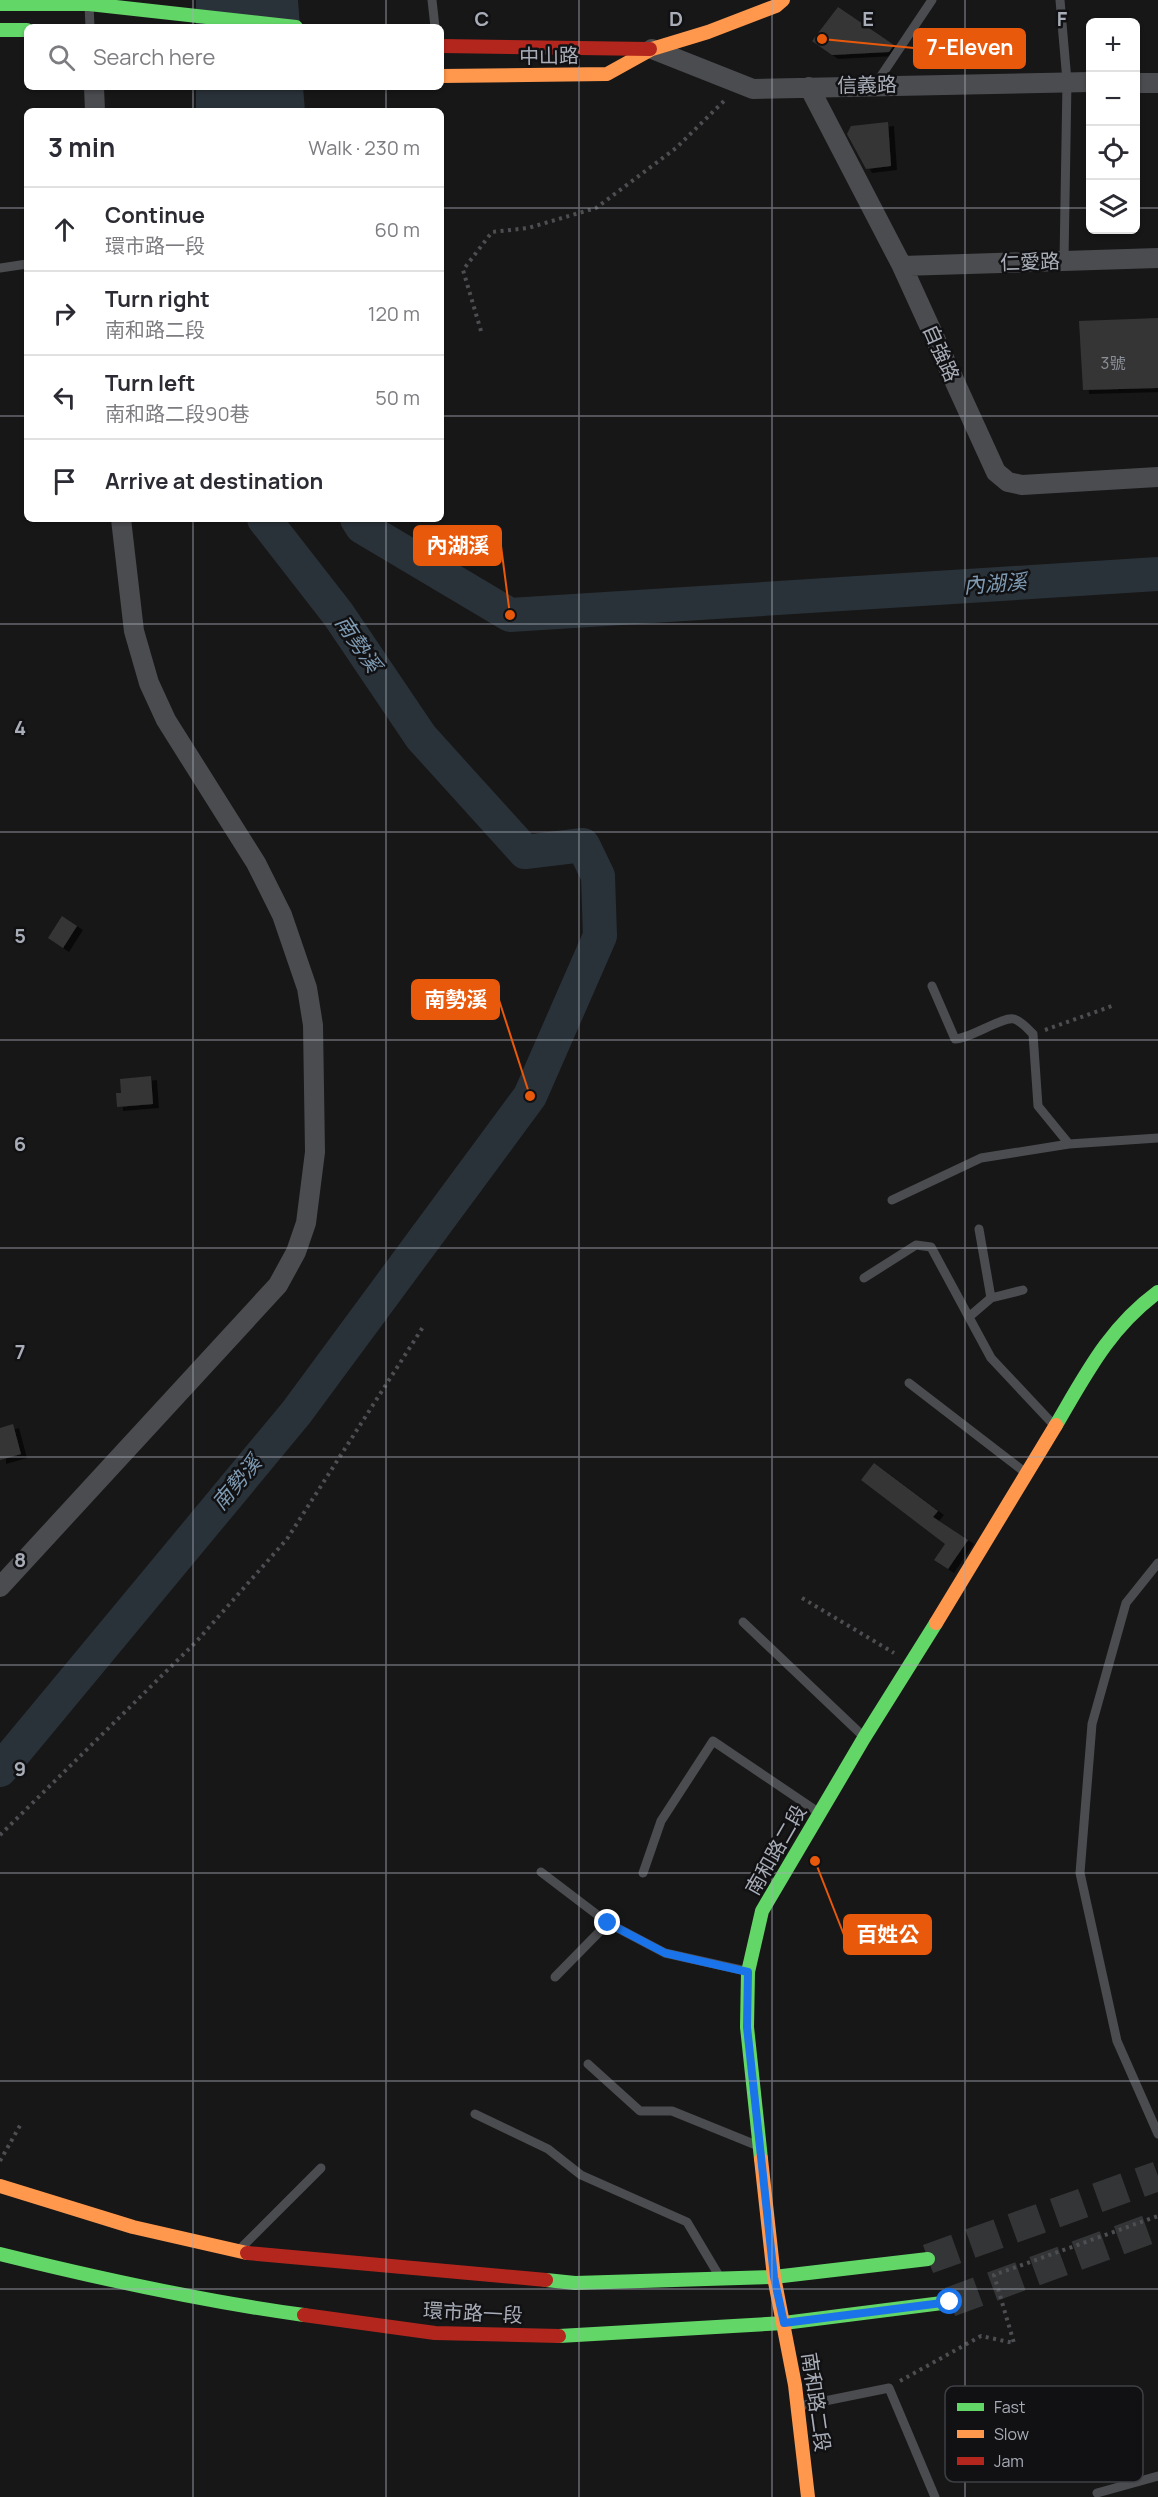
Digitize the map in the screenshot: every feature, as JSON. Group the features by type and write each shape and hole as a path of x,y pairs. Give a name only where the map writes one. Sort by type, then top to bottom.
{"main road":[{"name":"中山路","path":"444,76 607,74 651,49 708,32 776,6 783,0"},
{"path":"0,4 88,2 271,24"},
{"path":"0,30 24,30"},
{"name":"中山路","path":"444,46 651,49"},
{"name":"南和路二段","path":"810,2495 784,2323 774,2277 762,2147 747,2027 748,1972 762,1911 864,1738 1101,1348 1142,1304 1158,1292"},
{"name":"環市路一段","path":"0,2186 133,2228 237,2252 575,2283 774,2277 928,2259"},
{"name":"環市路一段","path":"0,2254 119,2284 231,2305 435,2333 555,2336 784,2323 950,2302"}],"street":[{"name":"信義路","path":"651,49 753,89 1086,82"},
{"path":"1140,83 1158,83"},
{"name":"自強路","path":"809,87 902,266 996,472 1008,482 1022,486 1158,477"},
{"path":"94,90 95,108"},
{"name":"仁愛路","path":"902,266 1158,258"},
{"path":"0,1587 278,1285 296,1252 306,1223 315,1152 313,1025 307,988 282,915 256,863 166,720 149,683 134,632 121,522"}],"lane":[{"path":"432,0 435,24"},
{"path":"875,85 932,0"},
{"path":"1060,0 1067,81 1065,261"},
{"path":"88,2 90,24"},
{"path":"0,268 24,264"},
{"path":"932,986 955,1039 973,1036 1008,1018 1017,1020 1033,1034 1038,1106 1069,1144"},
{"path":"892,1200 981,1158 1069,1144 1158,1138"},
{"path":"979,1228 991,1298"},
{"path":"864,1278 916,1245 931,1247 991,1358 1055,1425"},
{"path":"970,1316 991,1298 1023,1290"},
{"path":"909,1383 1027,1473"},
{"path":"1157,1566 1126,1603 1092,1724 1080,1873 1117,2041 1158,2134"},
{"path":"743,1622 864,1738"},
{"path":"643,1873 661,1821 713,1742 819,1814"},
{"path":"541,1872 608,1923 665,1953 748,1972"},
{"path":"555,1977 608,1923"},
{"path":"588,2064 640,2111 672,2110 762,2147"},
{"path":"475,2114 548,2149 581,2175 687,2222 721,2279"},
{"path":"237,2252 321,2168"},
{"path":"797,2407 889,2388 935,2497"},
{"path":"1143,2480 1158,2476"},
{"path":"1097,2493 1136,2482"}],"path":[{"path":"481,331 464,270 492,232 528,228 596,208 676,148 740,85"},
{"path":"1033,1034 1112,1006"},
{"path":"0,1835 196,1642 287,1539 423,1327"},
{"path":"802,1598 911,1664"},
{"path":"0,2162 22,2122"},
{"path":"889,2388 981,2336 1014,2343 994,2275 1158,2216"}],"shaded area":[{"path":"196,0 298,0 300,24 196,24"},
{"path":"196,90 303,90 305,108 196,108"}],"building":[{"path":"838,7 894,45 889,52 832,55 812,41"},
{"path":"888,122 891,166 866,169 847,134 851,126"},
{"path":"1158,318 1158,388 1083,390 1079,321"},
{"path":"62,916 77,926 63,948 48,938"},
{"path":"151,1076 153,1104 117,1107 116,1093 121,1093 120,1079"},
{"path":"13,1424 21,1454 0,1460 0,1428"},
{"path":"874,1463 938,1511 933,1517 968,1540 948,1569 934,1560 945,1544 861,1480"}],"waterway":[{"name":"南勢溪","path":"0,1770 296,1413 530,1096 600,936 598,876 583,845 525,852 421,737 338,614 266,522"},
{"name":"內湖溪","path":"359,522 362,527 510,615 1158,574"}],"tunnel":[{"path":"928,2259 1158,2176"},
{"path":"950,2302 1158,2226"}],"traffic: fast":[{"path":"0,4 89,4 269,24"},
{"path":"0,30 24,30"},
{"path":"1056,1425 1112,1336 1158,1292"},
{"path":"761,2159 747,2027 748,1972 762,1911 864,1738 936,1623"},
{"path":"0,2254 151,2289 304,2315"},
{"path":"546,2280 575,2283 774,2277 928,2259"},
{"path":"559,2336 784,2323 950,2302"}],"traffic: slow":[{"path":"444,76 607,74 652,49 708,32 776,6 783,0"},
{"path":"936,1623 1056,1425"},
{"path":"761,2159 774,2277 795,2385 808,2497"},
{"path":"0,2186 133,2227 247,2253"}],"traffic: jam":[{"path":"444,46 650,49"},
{"path":"247,2253 546,2280"},
{"path":"304,2315 435,2333 559,2336"}],"place":[{"name":"7-Eleven","path":"822,39"},
{"name":"內湖溪","path":"510,615"},
{"name":"南勢溪","path":"530,1096"},
{"name":"百姓公","path":"815,1861"}],"route":[{"path":"608,1923 665,1953 748,1972 747,2027 762,2147 774,2277 784,2323 950,2302"}]}
